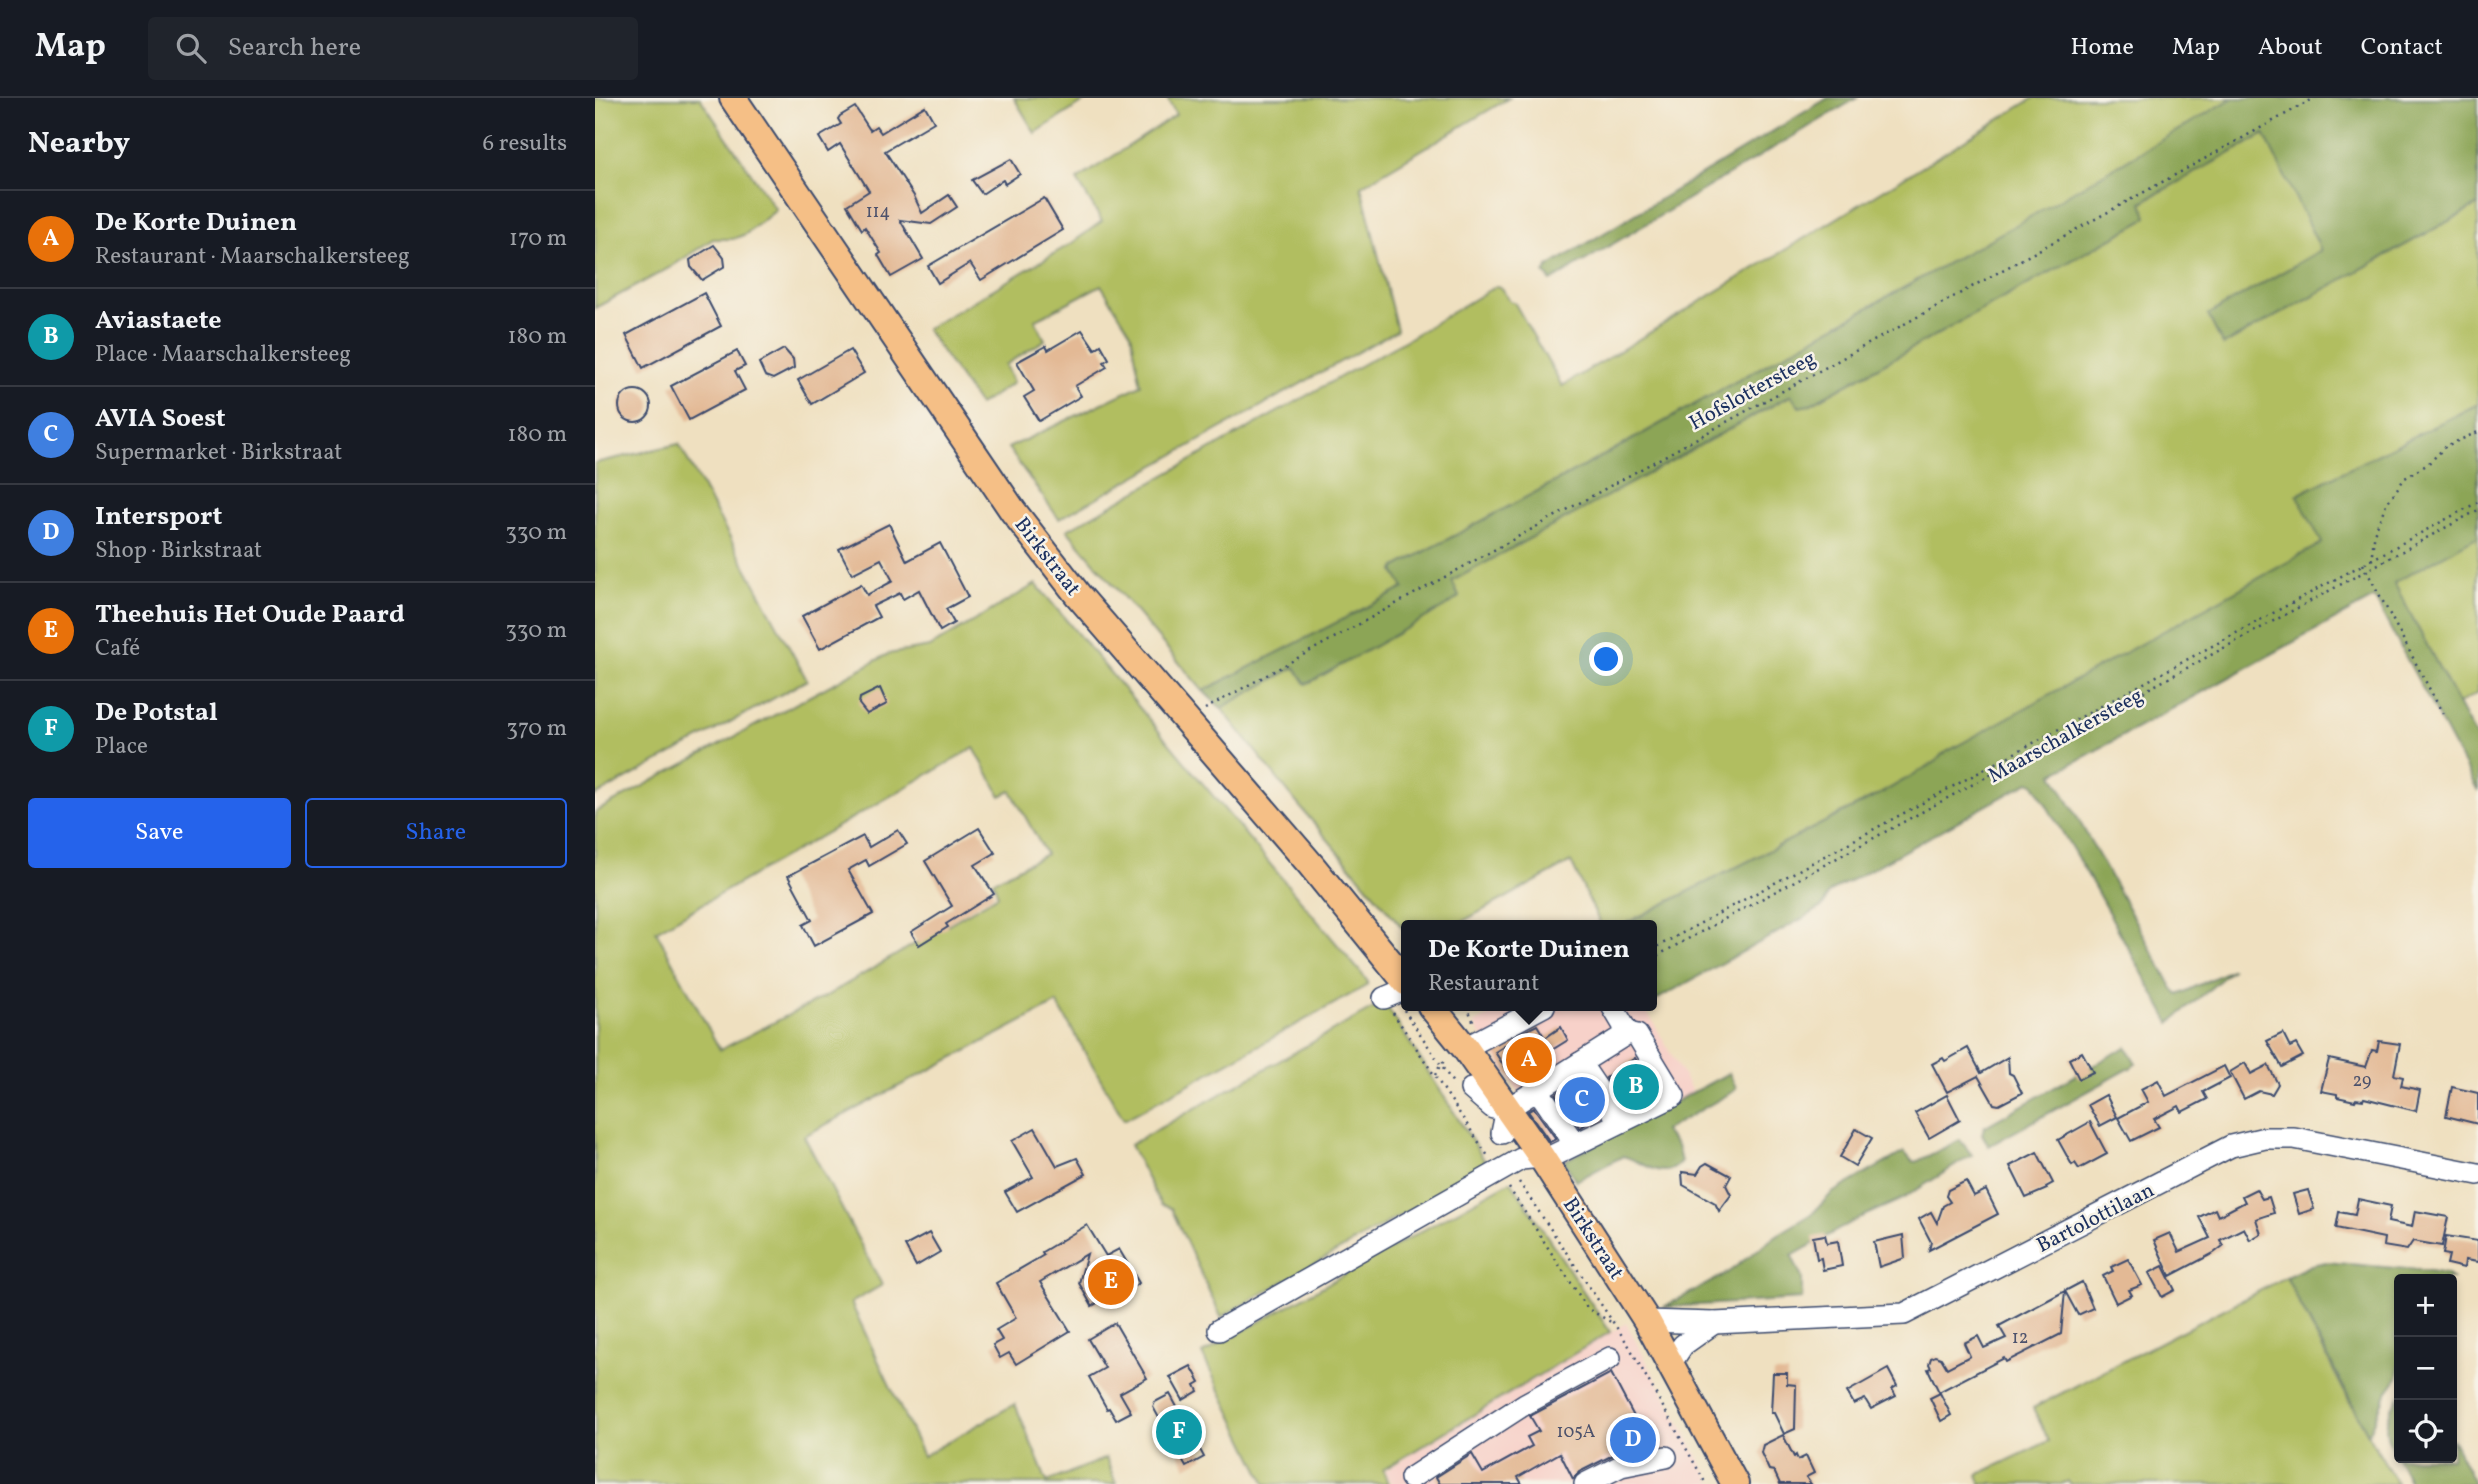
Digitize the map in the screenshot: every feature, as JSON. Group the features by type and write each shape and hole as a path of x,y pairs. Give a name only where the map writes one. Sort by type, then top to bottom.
{"main road":[{"name":"Birkstraat","path":"733,98 1013,511 1078,595 1311,865 1401,976"},
{"name":"Birkstraat","path":"1423,1011 1471,1088 1508,1115"},
{"name":"Birkstraat","path":"1435,1011 1465,1048 1508,1115 1531,1160 1643,1338 1722,1484"},
{"name":"Birkstraat","path":"1531,1160 1647,1321 1735,1484"}],"street":[{"path":"1384,998 1401,991"},
{"path":"1465,1048 1535,1011"},
{"path":"1615,1011 1628,1033"},
{"path":"1219,1330 1531,1160 1575,1144 1674,1096 1637,1035 1628,1033 1538,1089 1508,1115"},
{"path":"1580,1063 1620,1122"},
{"path":"1538,1089 1575,1144"},
{"name":"Bartolottilaan","path":"1647,1321 1714,1323 1904,1314 2231,1146 2265,1138 2294,1138 2478,1174"},
{"path":"1671,1363 1683,1345 1714,1323"},
{"path":"1411,1478 1525,1404 1609,1358"},
{"path":"1585,1484 1621,1466 1666,1457"}],"path":[{"name":"Hofslottersteeg","path":"1204,710 2315,98"},
{"path":"2371,560 2375,531 2386,504 2405,478 2428,464 2446,446 2478,432"},
{"name":"Maarschalkersteeg","path":"1657,947 2478,502"},
{"name":"Maarschalkersteeg","path":"1657,956 2478,510"},
{"path":"2363,565 2444,716"},
{"path":"1435,1075 1441,1064"},
{"name":"Birkstraat","path":"1531,1160 1629,1346 1706,1484"}],"shaded area":[{"path":"1498,1011 1647,1011 1693,1093 1564,1161 1474,1024"},
{"path":"1626,1323 1713,1484 1391,1484 1385,1471"}],"green space":[{"path":"595,98 700,98 776,210 746,234 733,239 713,239 671,267 595,308"},
{"path":"1014,98 1090,98 1035,133"},
{"path":"1167,98 1509,98 1361,186 1397,330 1059,519 1008,448 1141,385 1131,333 1101,285 1035,320 1045,340 1005,365 1013,383 979,405 926,329 1072,243 1102,221 1077,180 1176,115"},
{"path":"1828,98 1857,98 1551,281 1544,273 1548,267"},
{"path":"2034,98 2233,98 2023,221 1601,457 1396,567 1394,572 1405,588 1203,691 1067,530 1406,340 1496,286 1514,302 1562,386"},
{"path":"2233,98 2478,98 2478,205 2223,345 2208,315 2321,250 2264,134 2142,202 2147,217 2143,221 1809,405 1800,407 1791,395 1452,581 1459,597 1448,605 1312,681 1306,684 1295,667 1221,708 1203,691 1404,588 1394,571 1396,567 1601,457 2023,221"},
{"path":"2265,134 2321,250 2208,315 2223,345 2478,205 2478,404 2298,495 2323,543 1942,755 1937,761 1880,794 1633,920 1599,920 1571,862 1465,920 1401,920 1401,926 1221,708 1296,667 1306,683 1312,681 1448,605 1459,597 1452,581 1792,395 1799,407 1809,405 2143,221 2142,202"},
{"path":"2478,404 2478,536 2394,583 2478,741 2478,791 2374,598 2053,774 2178,995 2233,969 2170,1023 2086,872 2034,784 2029,782 1835,889 1828,894 1823,906 1809,915 1657,999 1657,920 1633,920 1880,794 1937,761 1941,755 2322,543 2297,495"},
{"path":"679,444 807,680 595,796 595,463"},
{"path":"2478,536 2478,693 2458,704 2394,583"},
{"path":"1036,584 1368,982 1366,986 1124,1120 1057,1003 804,1136 882,1285 851,1303 923,1456 1015,1404 1047,1482 1106,1458 1116,1484 595,1484 595,812 888,654 930,647","holes":["974,748 1001,796 1011,791 1046,854 993,881 998,895 826,996 720,1050 656,931"]},
{"path":"1384,1002 1488,1166 1221,1317 1171,1208 1161,1205 1130,1145"},
{"path":"2126,1047 2136,1063 2132,1067 1989,1146 1982,1134 1984,1127"},
{"path":"1729,1073 1736,1088 1734,1091 1664,1131 1677,1146 1681,1162 1674,1168 1660,1171 1623,1156 1576,1181 1564,1161"},
{"path":"1960,1140 1972,1155 1902,1199 1861,1217 1792,1256 1802,1278 1802,1299 1664,1307 1726,1274 1777,1235 1812,1214 1832,1193 1904,1152 1916,1162"},
{"path":"1511,1181 1610,1332 1383,1470 1388,1484 1266,1484 1202,1354"},
{"path":"2326,1262 2446,1274 2394,1274 2394,1383 2386,1394 2368,1434 2286,1277 2311,1265"},
{"path":"2286,1277 2346,1395 2397,1484 2070,1484 2068,1481 2062,1484 1981,1484 1977,1475 2049,1441 2033,1408"},
{"path":"2394,1405 2394,1453 2386,1432"},
{"path":"2457,1449 2475,1484 2410,1484 2400,1463 2457,1463"}],"building":[{"path":"925,106 934,122 885,151 922,213 949,195 957,207 931,224 900,220 923,259 891,277 878,255 881,253 865,227 862,230 847,205 869,191 840,144 828,152 819,137 841,124 838,119 840,116 855,107 870,130 876,126 881,133"},
{"path":"1011,159 1020,174 1005,184 1003,180 982,194 972,180"},
{"path":"1044,198 1063,230 981,280 970,263 938,283 928,266"},
{"path":"714,245 724,258 725,266 702,280 691,267 690,260"},
{"path":"704,293 721,326 643,368 626,335"},
{"path":"1082,330 1095,349 1101,345 1109,359 1104,362 1107,367 1075,386 1081,396 1039,421 1024,397 1034,391 1017,362 1046,346 1048,350"},
{"path":"784,349 793,359 794,368 773,379 765,376 759,363"},
{"path":"850,350 864,373 812,404 798,380"},
{"path":"737,351 745,366 735,371 745,390 689,420 671,386"},
{"path":"635,390 647,394 651,406 647,418 635,422 623,418 619,406 623,394"},
{"path":"889,524 907,561 940,543 968,597 946,609 954,623 940,631 919,590 903,599 900,593 873,606 879,617 820,649 802,616 861,584 867,595 893,581 881,559 852,574 839,549"},
{"path":"880,688 887,704 867,714 859,704 860,698"},
{"path":"979,828 995,853 975,865 994,894 946,924 948,927 919,945 911,932 952,906 925,861"},
{"path":"898,830 907,844 869,866 866,860 848,870 873,914 814,946 803,925 812,920 788,876 863,836 869,847"},
{"path":"1537,1025 1545,1038 1561,1027 1568,1040 1510,1076 1495,1052 1514,1040 1513,1037"},
{"path":"2283,1033 2290,1047 2296,1044 2303,1056 2282,1067 2267,1041"},
{"path":"2379,1041 2400,1044 2394,1075 2403,1077 2401,1086 2420,1090 2416,1111 2364,1098 2355,1101 2321,1091 2329,1059 2366,1067 2372,1050 2377,1051"},
{"path":"1968,1048 1981,1073 2008,1057 2009,1073 2013,1075 2022,1093 1999,1105 1994,1104 1978,1076 1947,1092 1932,1064 1943,1058 1945,1061"},
{"path":"2082,1052 2093,1072 2079,1079 2069,1059"},
{"path":"1635,1058 1655,1091 1625,1106 1606,1078"},
{"path":"2245,1063 2251,1074 2268,1065 2278,1084 2272,1094 2259,1091 2244,1099 2230,1072"},
{"path":"2224,1066 2230,1078 2203,1092 2207,1099 2182,1112 2179,1106 2154,1119 2159,1127 2131,1141 2118,1118 2148,1102 2141,1089 2158,1080 2166,1096"},
{"path":"1576,1081 1599,1115 1580,1128 1556,1094"},
{"path":"2452,1087 2478,1093 2478,1124 2446,1116"},
{"path":"1947,1095 1960,1120 1929,1138 1915,1113"},
{"path":"2106,1095 2117,1117 2100,1126 2088,1105"},
{"path":"1534,1108 1556,1139 1550,1142 1528,1111"},
{"path":"2090,1122 2107,1154 2079,1169 2075,1163 2072,1165 2058,1140"},
{"path":"1035,1128 1057,1166 1077,1158 1086,1174 1017,1212 1005,1192 1033,1177 1012,1141"},
{"path":"1856,1129 1872,1138 1855,1166 1840,1157"},
{"path":"2037,1152 2053,1183 2046,1187 2047,1189 2026,1198 2010,1166"},
{"path":"1707,1163 1731,1176 1726,1185 1731,1195 1719,1211 1715,1203 1683,1185 1682,1172 1697,1174"},
{"path":"1966,1181 1974,1196 1986,1190 1998,1214 1929,1250 1931,1242 1919,1219 1931,1212 1937,1223 1943,1206 1950,1202 1946,1196 1948,1190"},
{"path":"2256,1189 2262,1199 2269,1197 2274,1213 2256,1219 2261,1234 2250,1240 2244,1228 2220,1240 2223,1246 2214,1253 2170,1276 2154,1240 2170,1233 2179,1252 2210,1238 2199,1217 2215,1209 2218,1216 2245,1202 2242,1196"},
{"path":"2308,1190 2314,1209 2299,1214 2293,1194"},
{"path":"2358,1199 2391,1206 2388,1222 2412,1227 2415,1211 2448,1217 2442,1246 2413,1241 2407,1250 2383,1246 2384,1238 2336,1228 2339,1212 2355,1215"},
{"path":"1087,1225 1106,1256 1119,1249 1139,1283 1127,1291 1125,1286 1092,1306 1079,1283 1087,1254 1040,1282 1070,1331 1016,1364 1009,1353 1000,1358 993,1345 1002,1340 996,1330 1016,1318 996,1283 1044,1255 1042,1252"},
{"path":"929,1233 940,1252 916,1266 905,1246"},
{"path":"1825,1235 1827,1243 1838,1241 1842,1266 1823,1270 1821,1258 1817,1259 1813,1237"},
{"path":"1903,1235 1905,1258 1879,1267 1874,1242"},
{"path":"2446,1236 2478,1241 2478,1262 2465,1260 2464,1268 2447,1264 2449,1255 2443,1254"},
{"path":"2128,1259 2142,1285 2129,1290 2132,1295 2116,1303 2103,1276 2113,1271 2111,1267"},
{"path":"2163,1266 2175,1290 2162,1297 2149,1273"},
{"path":"2082,1282 2093,1308 2078,1315 2065,1291"},
{"path":"2065,1291 2061,1334 2006,1362 2004,1358 1939,1392 1928,1369 1931,1368 1931,1358 1941,1358 1947,1368 1970,1356 1964,1343 1978,1336 1984,1348 2006,1338 1999,1326"},
{"path":"1115,1323 1147,1378 1120,1393 1131,1412 1116,1420 1089,1377 1105,1368 1088,1339"},
{"path":"1191,1366 1200,1382 1195,1385 1198,1391 1183,1400 1170,1377"},
{"path":"1888,1369 1897,1386 1892,1389 1896,1396 1871,1409 1865,1399 1854,1404 1847,1392"},
{"path":"1611,1373 1649,1445 1615,1454 1579,1472 1573,1479 1560,1453 1518,1477 1522,1484 1440,1484 1436,1477 1472,1454 1483,1473 1532,1446 1527,1437 1539,1431 1530,1416"},
{"path":"1773,1373 1787,1373 1787,1384 1796,1385 1795,1429 1784,1434 1774,1413 1771,1413"},
{"path":"1940,1393 1951,1415 1941,1421 1930,1398"},
{"path":"1170,1394 1204,1457 1186,1467 1153,1407 1155,1402"},
{"path":"1783,1435 1794,1457 1796,1455 1798,1460 1806,1456 1814,1473 1806,1477 1811,1484 1780,1484 1774,1471 1769,1470 1761,1453 1763,1445"}],"place":[{"name":"De Korte Duinen","path":"1529,1060"},
{"name":"Aviastaete","path":"1636,1087"},
{"name":"AVIA Soest","path":"1582,1100"},
{"name":"Theehuis Het Oude Paard","path":"1111,1282"},
{"name":"De Potstal","path":"1179,1432"},
{"name":"Intersport","path":"1633,1440"}]}
